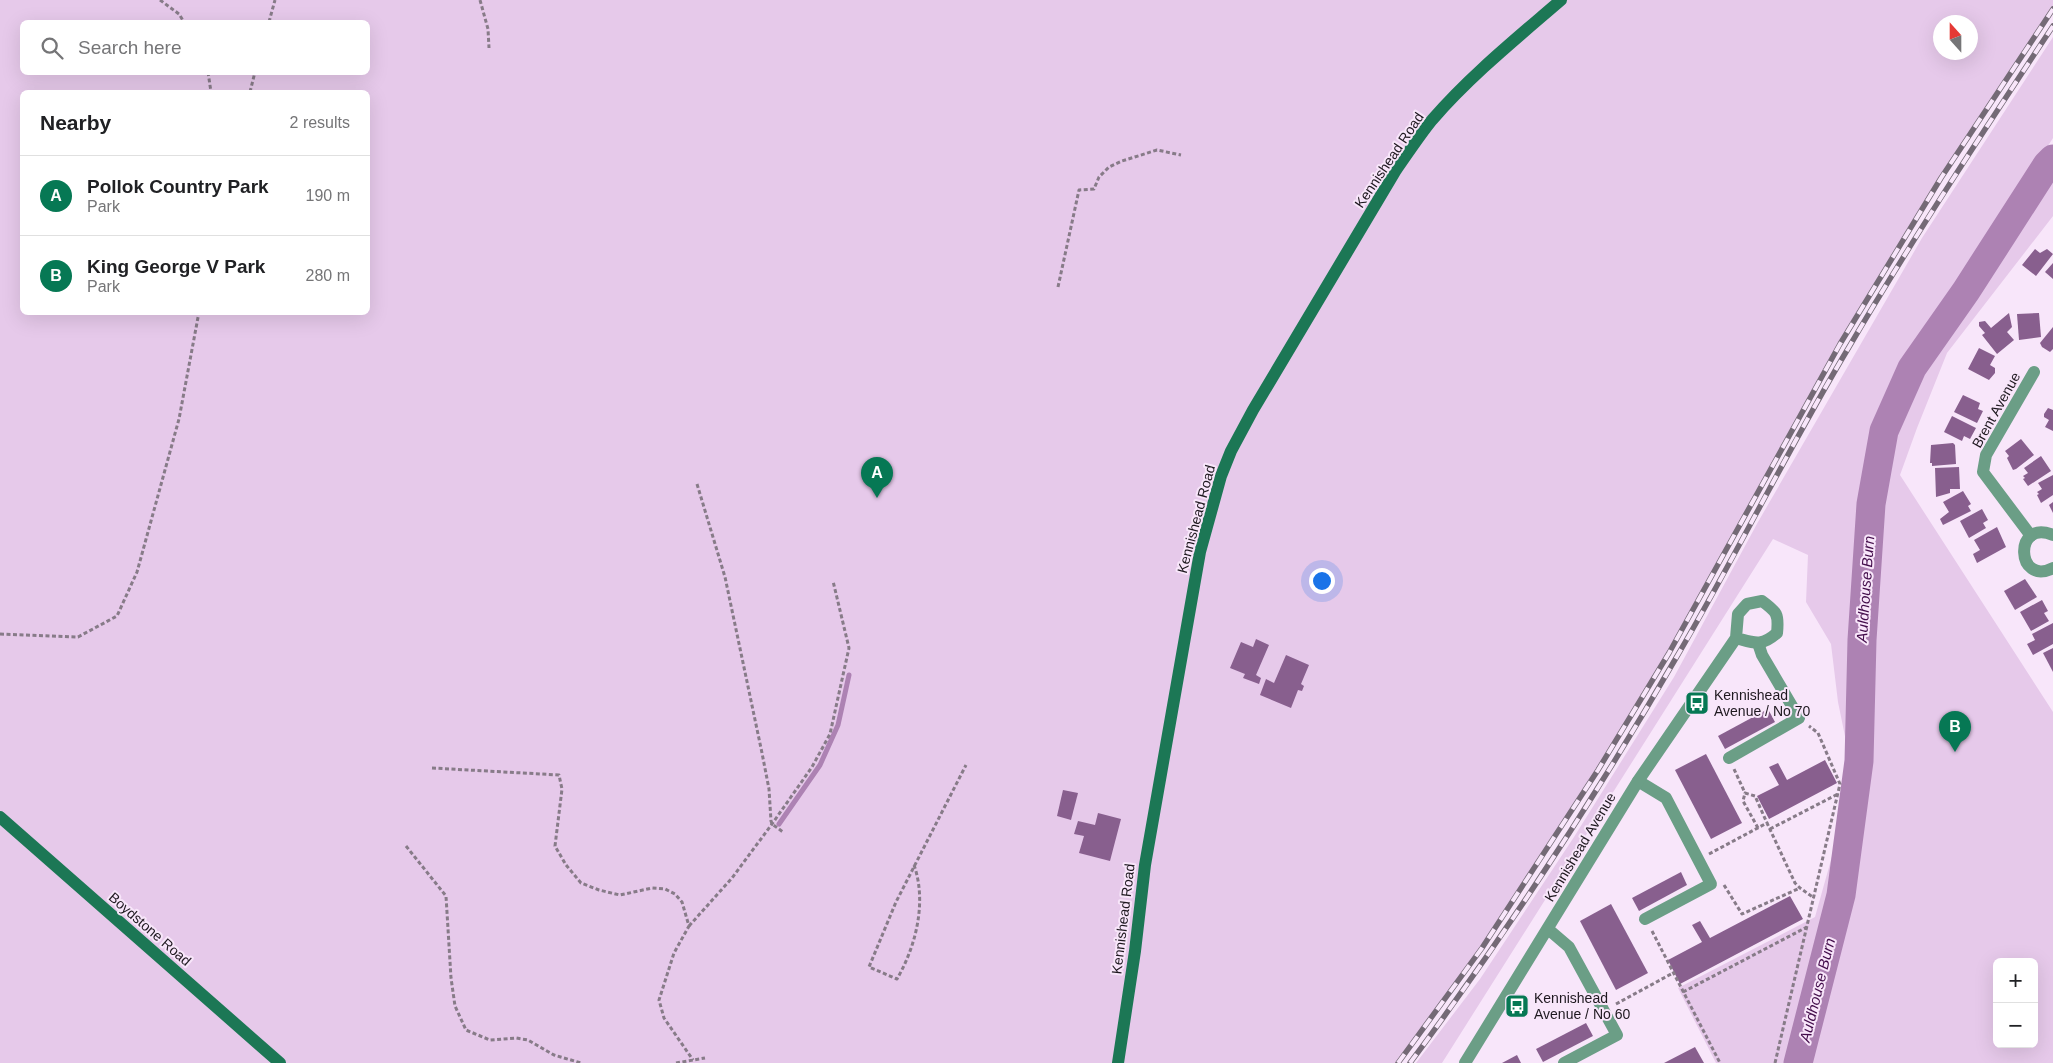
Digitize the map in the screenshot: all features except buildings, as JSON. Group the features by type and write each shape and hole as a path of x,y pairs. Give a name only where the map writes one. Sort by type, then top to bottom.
{"street":[{"name":"Kennishead Road","path":"1118,1063 1134,960 1145,865 1200,552 1221,476 1231,451 1253,410 1396,170 1414,144 1432,120 1460,90 1561,0"},
{"name":"Brent Avenue","path":"2031,536 1983,472 1986,455 2034,372"},
{"path":"2053,535 2042,532 2031,536 2024,546 2024,559 2028,565 2039,571 2053,569"},
{"name":"Kennishead Avenue","path":"1465,1063 1638,781 1736,638 1738,614 1748,604 1762,601 1773,609 1778,617 1777,633 1767,642 1758,643"},
{"path":"1729,758 1799,718 1762,655 1758,643 1736,638"},
{"path":"1638,781 1666,798 1711,884 1646,919"},
{"name":"Boydstone Road","path":"0,817 280,1063"},
{"path":"1548,929 1569,947 1617,1035 1564,1063"}],"path":[{"path":"160,0 179,14 183,20"},
{"path":"270,20 275,0"},
{"path":"480,0 488,29 488,48"},
{"path":"208,75 211,90"},
{"path":"250,90 254,75"},
{"path":"1058,286 1079,190 1094,189 1099,177 1109,167 1140,154 1157,150 1181,155"},
{"path":"0,634 78,637 117,616 137,572 180,418 198,315"},
{"path":"697,484 725,577 769,788 772,824 783,832"},
{"path":"693,1060 664,1018 659,1000 674,953 689,926 732,878 772,824 822,751 830,734 849,648 833,581"},
{"path":"1775,1063 1840,784 1818,733 1799,718"},
{"path":"1729,758 1745,793 1743,801 1758,828"},
{"path":"914,865 920,888 918,917 913,946 897,980 868,967 896,902 914,865 966,765"},
{"path":"432,768 559,775 562,789 555,846 566,865 581,883 620,895 652,888 665,888 676,894 682,902 689,926"},
{"path":"1745,793 1755,796 1800,888 1814,898"},
{"path":"1770,829 1838,794"},
{"path":"1698,860 1767,823"},
{"path":"406,846 446,896 451,978 455,1006 466,1030 490,1040 516,1038 528,1040 554,1055 581,1063"},
{"path":"1711,884 1723,882 1742,914 1800,888"},
{"path":"1646,919 1720,1063"},
{"path":"1683,992 1807,927"},
{"path":"1604,1011 1673,972"},
{"path":"676,1063 705,1058"}],"shaded area":[{"path":"0,0 2053,0 2053,9 1941,178 1840,344 1669,653 1598,770 1482,948 1398,1063 0,1063"},
{"path":"2053,37 2053,138 1878,414 1870,452 1856,604 1856,719 1851,783 1871,658 1877,535 1884,469 1905,401 2029,201 2053,167 2053,216 1947,353 1900,475 2053,712 2053,1063 1716,1063 1678,988 1815,917 1850,792 1848,751 1838,702 1831,644 1806,602 1808,555 1773,539 1442,1063 1416,1063 1480,979 1574,837 1674,677 1758,522 1922,238"}],"waterway":[{"name":"Auldhouse Burn","path":"1798,1063 1841,895 1859,761 1862,640 1871,504 1884,431 1912,368 1966,291 2047,165 2053,159"},
{"path":"779,824 820,765 838,725 849,675"}],"railway":[{"path":"1398,1063 1482,948 1598,770 1669,653 1840,344 1941,178 2053,9"},
{"path":"1410,1063 1481,965 1582,814 1698,620 1805,424 1873,306 1949,185 2053,26"}],"place":[{"name":"Pollok Country Park","path":"877,498"},
{"name":"Kennishead Avenue / No 70","path":"1697,703"},
{"name":"King George V Park","path":"1955,752"},
{"name":"Kennishead Avenue / No 60","path":"1517,1006"}]}
